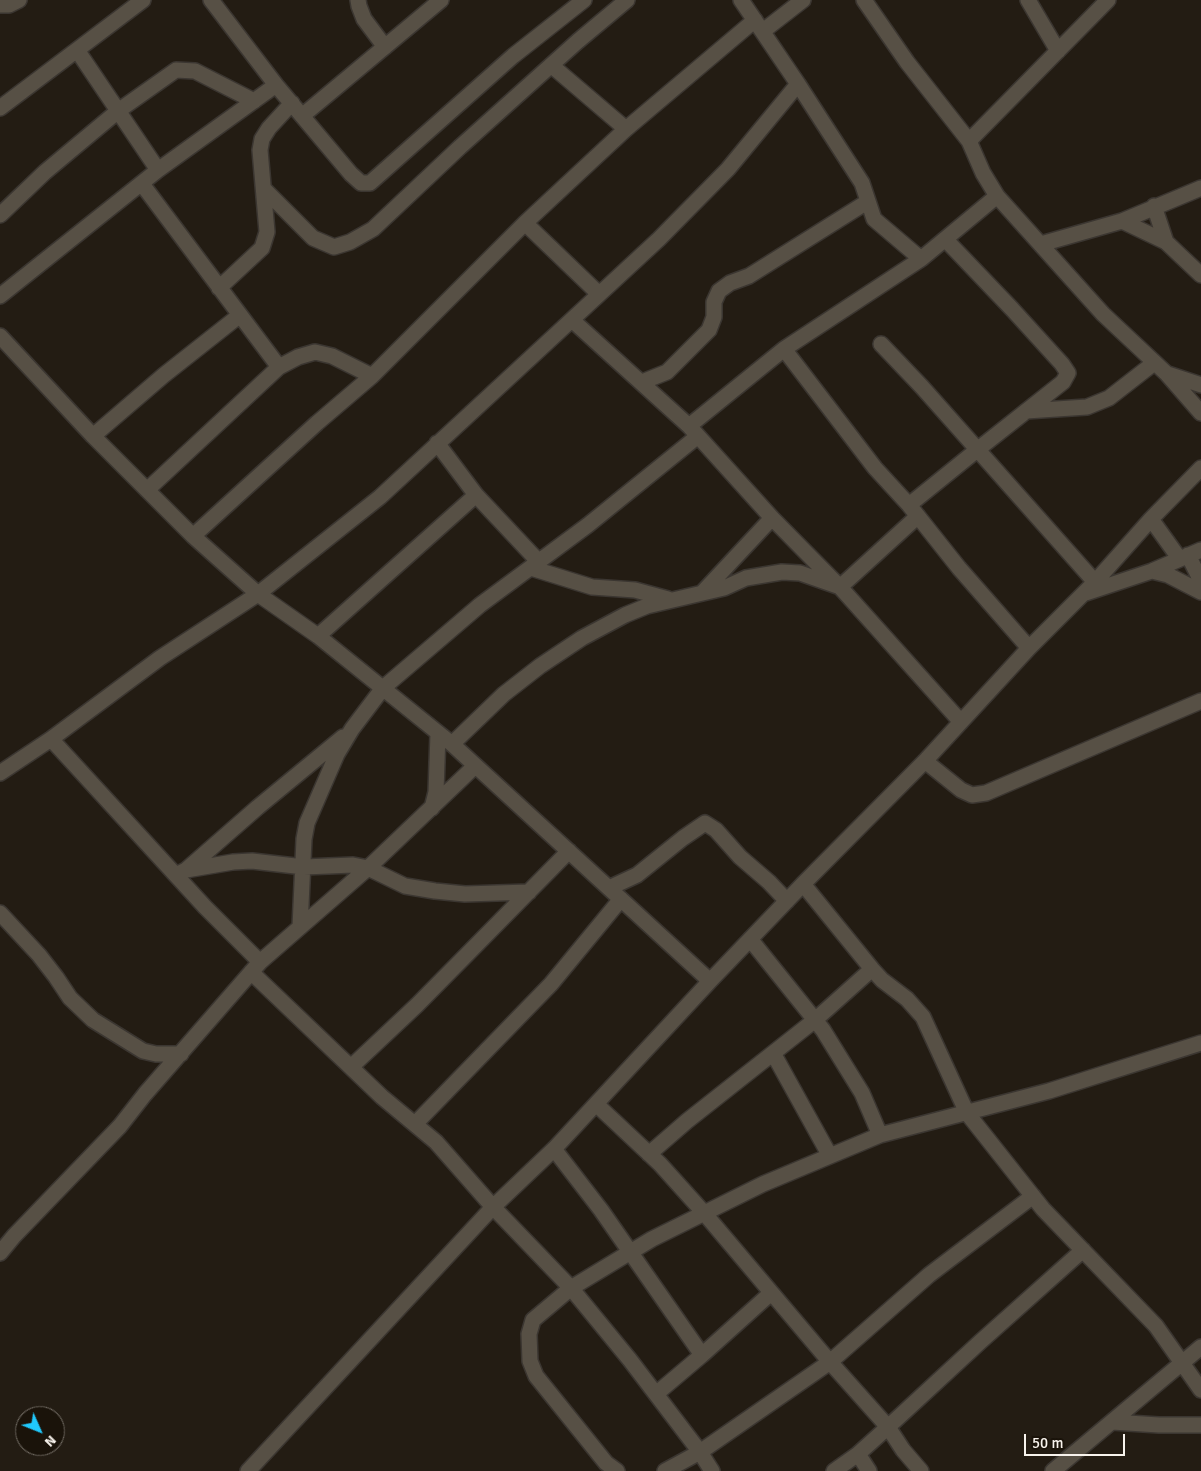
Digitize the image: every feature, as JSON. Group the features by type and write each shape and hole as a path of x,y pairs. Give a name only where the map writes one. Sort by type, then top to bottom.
{"street":[{"path":"0,6 9,5 19,0"},
{"path":"0,108 143,0"},
{"path":"211,0 276,85 351,174 361,183 370,184 513,56 584,0"},
{"path":"358,0 364,19 385,47"},
{"path":"302,116 442,0"},
{"path":"264,188 313,238 334,247 350,242 373,228 551,65 627,0"},
{"path":"741,0 862,183 874,219 921,259"},
{"path":"193,536 317,423 372,376 525,224 626,129 758,26 803,0"},
{"path":"864,0 907,62 969,141 983,173 996,196 1104,314 1167,374 1201,413"},
{"path":"1028,0 1058,51"},
{"path":"969,141 1108,0"},
{"path":"77,50 158,170"},
{"path":"551,65 626,129"},
{"path":"0,215 45,172 118,111 176,70 195,71 254,100"},
{"path":"0,773 51,739 160,658 258,594 380,496 659,239 728,169 798,84"},
{"path":"0,296 158,170 276,85"},
{"path":"219,288 262,248 267,232 260,150 262,139 268,128 292,103"},
{"path":"142,184 279,367"},
{"path":"1041,244 1122,220 1201,188"},
{"path":"300,927 304,839 307,823 337,754 352,729 383,688 480,604 588,525 784,349 921,259 996,196"},
{"path":"642,382 667,372 709,330 714,317 714,302 719,291 730,283 750,276 867,202"},
{"path":"1154,206 1166,242"},
{"path":"1122,220 1166,242 1201,275"},
{"path":"525,224 599,294"},
{"path":"840,587 913,511 977,450 1063,382 1068,373 1012,309 945,239"},
{"path":"93,436 164,375 240,315"},
{"path":"572,320 642,382 693,431 772,518 840,587 961,722"},
{"path":"0,336 93,436 193,536 258,594 318,636 452,744 710,981"},
{"path":"881,344 1095,582"},
{"path":"784,349 875,468 1029,648"},
{"path":"147,490 279,367 298,357 315,352 332,356 372,376"},
{"path":"1026,411 1087,407 1109,398 1154,363"},
{"path":"1167,374 1201,385"},
{"path":"438,443 476,494 535,565 592,587 635,590 670,600"},
{"path":"248,1471 493,1207 554,1150 710,981 803,884 926,761 1029,648 1095,582 1151,519 1201,468"},
{"path":"318,636 476,494"},
{"path":"702,593 772,518"},
{"path":"1151,519 1190,554 1201,581"},
{"path":"1082,595 1152,571 1190,554"},
{"path":"1152,571 1168,575 1201,592"},
{"path":"452,744 504,694 540,666 582,638 647,606 724,588 746,578 782,572 800,573 840,587"},
{"path":"926,761 960,790 972,795 986,793 1201,701"},
{"path":"181,872 352,729"},
{"path":"432,808 436,792 438,733"},
{"path":"51,739 181,872 256,967 350,1067 382,1097 436,1142 493,1207 571,1288 656,1394 712,1471"},
{"path":"0,1253 14,1236 98,1150 256,967 368,868 475,766"},
{"path":"609,888 637,875 705,823 716,830 740,857 769,882 787,901"},
{"path":"350,1067 417,1005 569,851"},
{"path":"181,872 233,862 252,861 304,867 353,865 368,868 405,886 465,894 529,892"},
{"path":"803,884 872,969 882,980 907,999 923,1018 967,1114 1033,1196 1156,1326 1201,1390"},
{"path":"416,1124 551,984 621,899"},
{"path":"0,913 39,955 56,976 70,998 93,1020 143,1051 156,1054 181,1054"},
{"path":"750,939 815,1020 862,1092 880,1135"},
{"path":"649,1154 815,1020 872,969"},
{"path":"617,1471 606,1463 542,1384 536,1376 530,1361 529,1334 534,1320 571,1288 652,1239 763,1184 880,1135 967,1114 1049,1091 1201,1043"},
{"path":"773,1053 830,1156"},
{"path":"596,1104 649,1154 705,1214 888,1428 921,1471"},
{"path":"554,1150 602,1210 702,1355"},
{"path":"665,1471 700,1452 830,1362 929,1275 1033,1196"},
{"path":"834,1471 858,1454 888,1428 1083,1250"},
{"path":"656,1394 771,1293"},
{"path":"1053,1471 1201,1347"},
{"path":"1112,1422 1201,1425"},
{"path":"858,1454 869,1471"}]}
